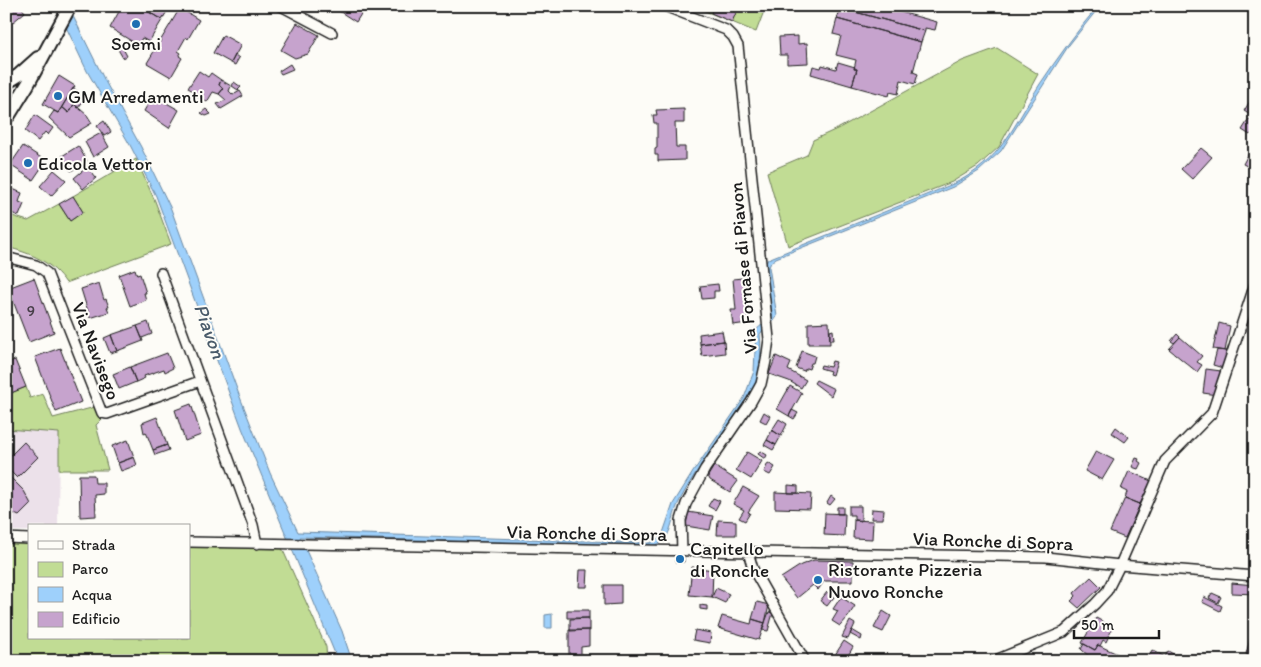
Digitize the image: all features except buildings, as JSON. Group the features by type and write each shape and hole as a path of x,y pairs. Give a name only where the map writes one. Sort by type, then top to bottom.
{"main road":[{"path":"7,117 28,84 70,6"},
{"path":"6,83 29,66 48,46"},
{"path":"6,99 10,110 7,117"}],"street":[{"path":"282,6 332,33"},
{"name":"Via Fornase di Piavon","path":"664,6 726,30 731,34 738,46 769,339 761,384 706,468 686,504 682,520 682,551"},
{"name":"Via Navisego","path":"6,257 36,265 47,273 102,413 106,414 200,381"},
{"path":"160,273 253,525 257,544"},
{"path":"993,661 1068,629 1107,591 1166,461 1212,413 1255,284"},
{"path":"6,538 28,539"},
{"name":"Via Ronche di Sopra","path":"190,542 1046,557 1255,576"},
{"path":"748,552 753,569 805,661"}],"shaded area":[{"path":"6,429 59,433 58,524 28,524 28,531 6,531"}],"green space":[{"path":"693,6 766,6 756,32"},
{"path":"997,48 1038,74 999,147 978,166 952,182 788,246 767,172 807,155 813,140 839,128 962,61"},
{"path":"136,159 155,201 171,244 66,283 54,269 40,259 6,247 6,214 28,221 59,204 70,221 83,212 73,196"},
{"path":"26,387 30,398 43,394 53,418 99,406 107,414 96,425 108,470 59,470 59,433 6,429 6,395"},
{"path":"6,539 28,540 28,640 190,640 190,545 282,548 326,647 327,661 6,661"}],"water":[{"name":"Piavon","path":"56,6 68,6 171,209 238,392 270,473 298,532 650,543 663,533 673,504 744,398 754,371 756,330 772,316 765,265 768,259 953,184 970,175 983,165 1005,141 1054,64 1098,6 1100,6 1069,45 1001,151 979,171 953,187 776,258 771,262 769,267 777,316 760,334 759,367 753,391 687,487 678,505 668,535 663,541 655,545 643,546 300,537 342,631 352,661 338,661 242,428 156,196 130,145 87,71"},
{"path":"552,614 552,628 545,628 545,615"}],"place":[{"name":"Soemi","path":"136,24"},
{"name":"GM Arredamenti","path":"58,96"},
{"name":"Edicola Vettor","path":"28,163"},
{"name":"Capitello di Ronche","path":"680,559"},
{"name":"Ristorante Pizzeria Nuovo Ronche","path":"818,580"}]}
